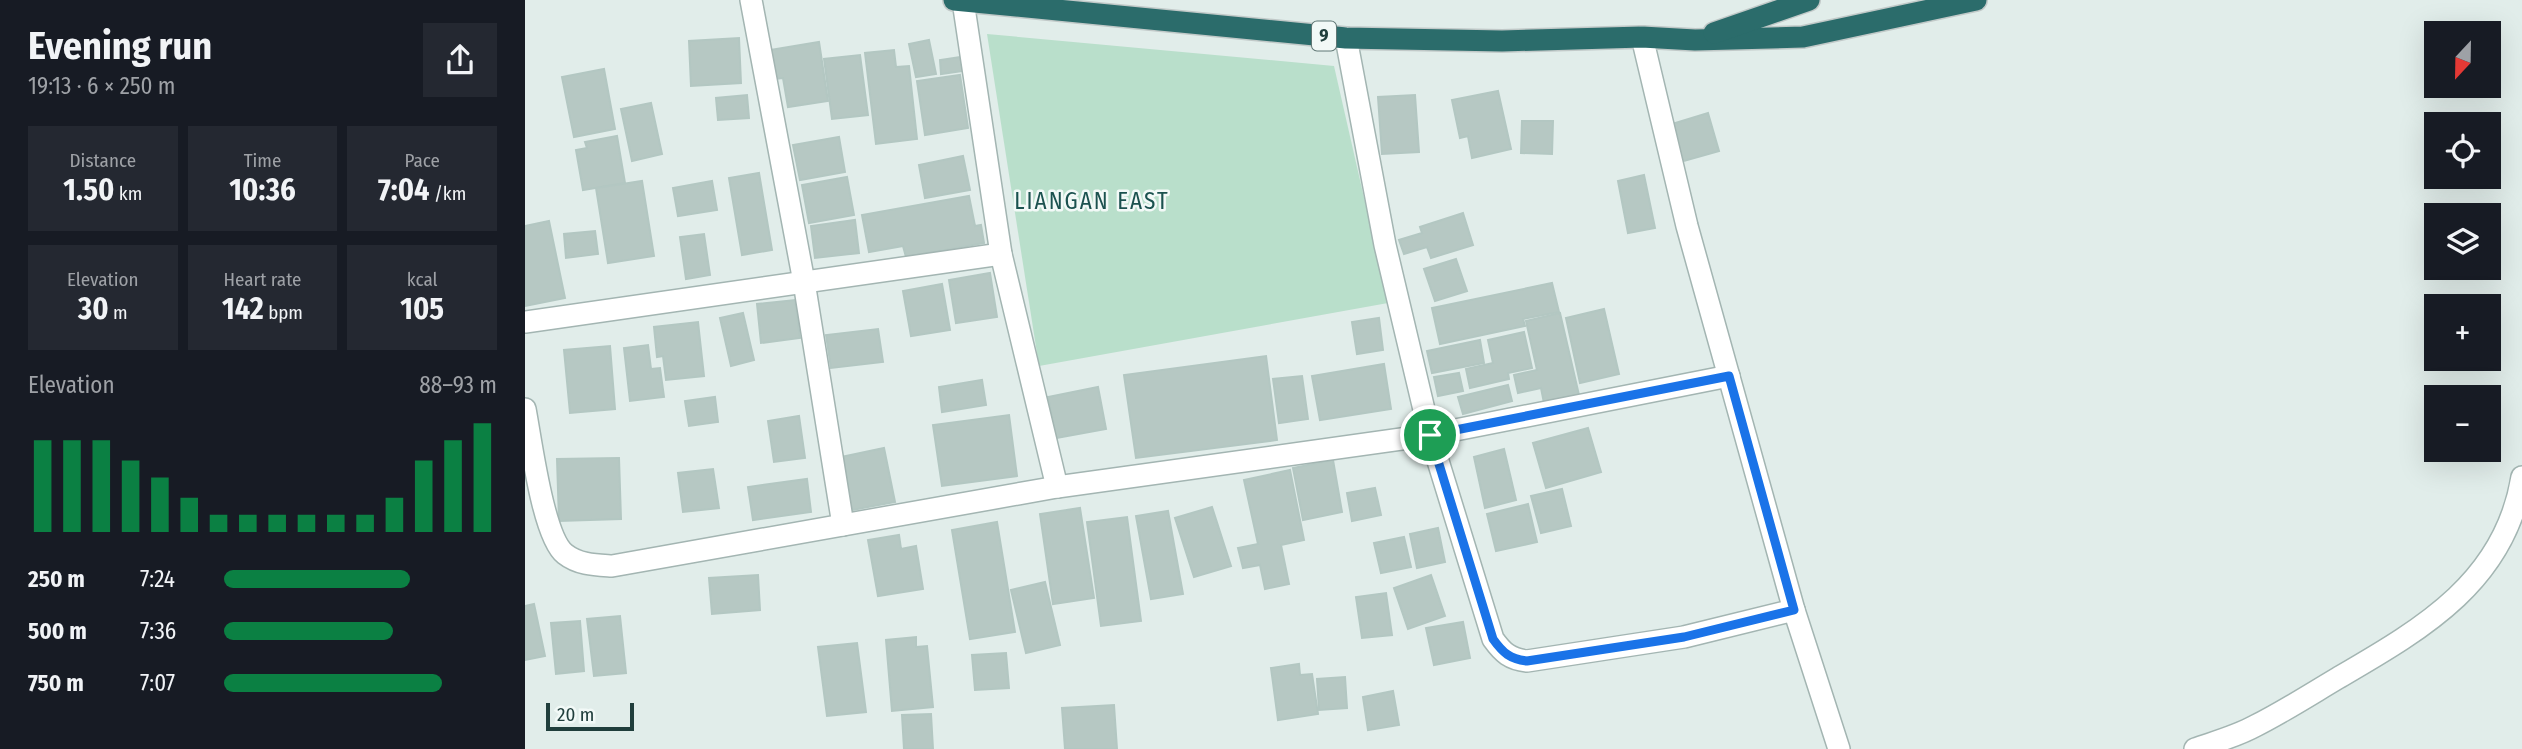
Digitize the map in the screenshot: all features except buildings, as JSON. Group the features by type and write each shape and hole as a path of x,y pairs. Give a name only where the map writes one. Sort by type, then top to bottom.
{"highway":[{"name":"9","path":"959,0 1346,38 1502,41 1641,37 1695,40 1803,37 1976,0"},
{"name":"9","path":"1695,40 1809,0"}],"street":[{"path":"751,0 804,282 843,525"},
{"path":"959,0 1001,254 1057,487"},
{"path":"1641,37 1687,226 1794,610 1839,749"},
{"path":"1346,38 1385,245 1430,435 1493,639 1502,651 1513,659 1527,661 1684,637 1794,610"},
{"path":"525,322 1001,254"},
{"path":"525,409 550,531 564,554 581,563 612,566 1057,487 1430,435 1729,376"},
{"path":"2195,749 2253,728 2399,642 2456,600 2489,563 2509,527 2519,499 2522,477"}],"green space":[{"path":"987,34 1334,66 1388,303 1039,366"}],"district":[{"name":"LIANGAN EAST","path":"1092,201"}],"route":[{"path":"1729,376 1794,610 1684,637 1527,661 1513,659 1502,651 1493,639 1430,435 1729,376"}]}
